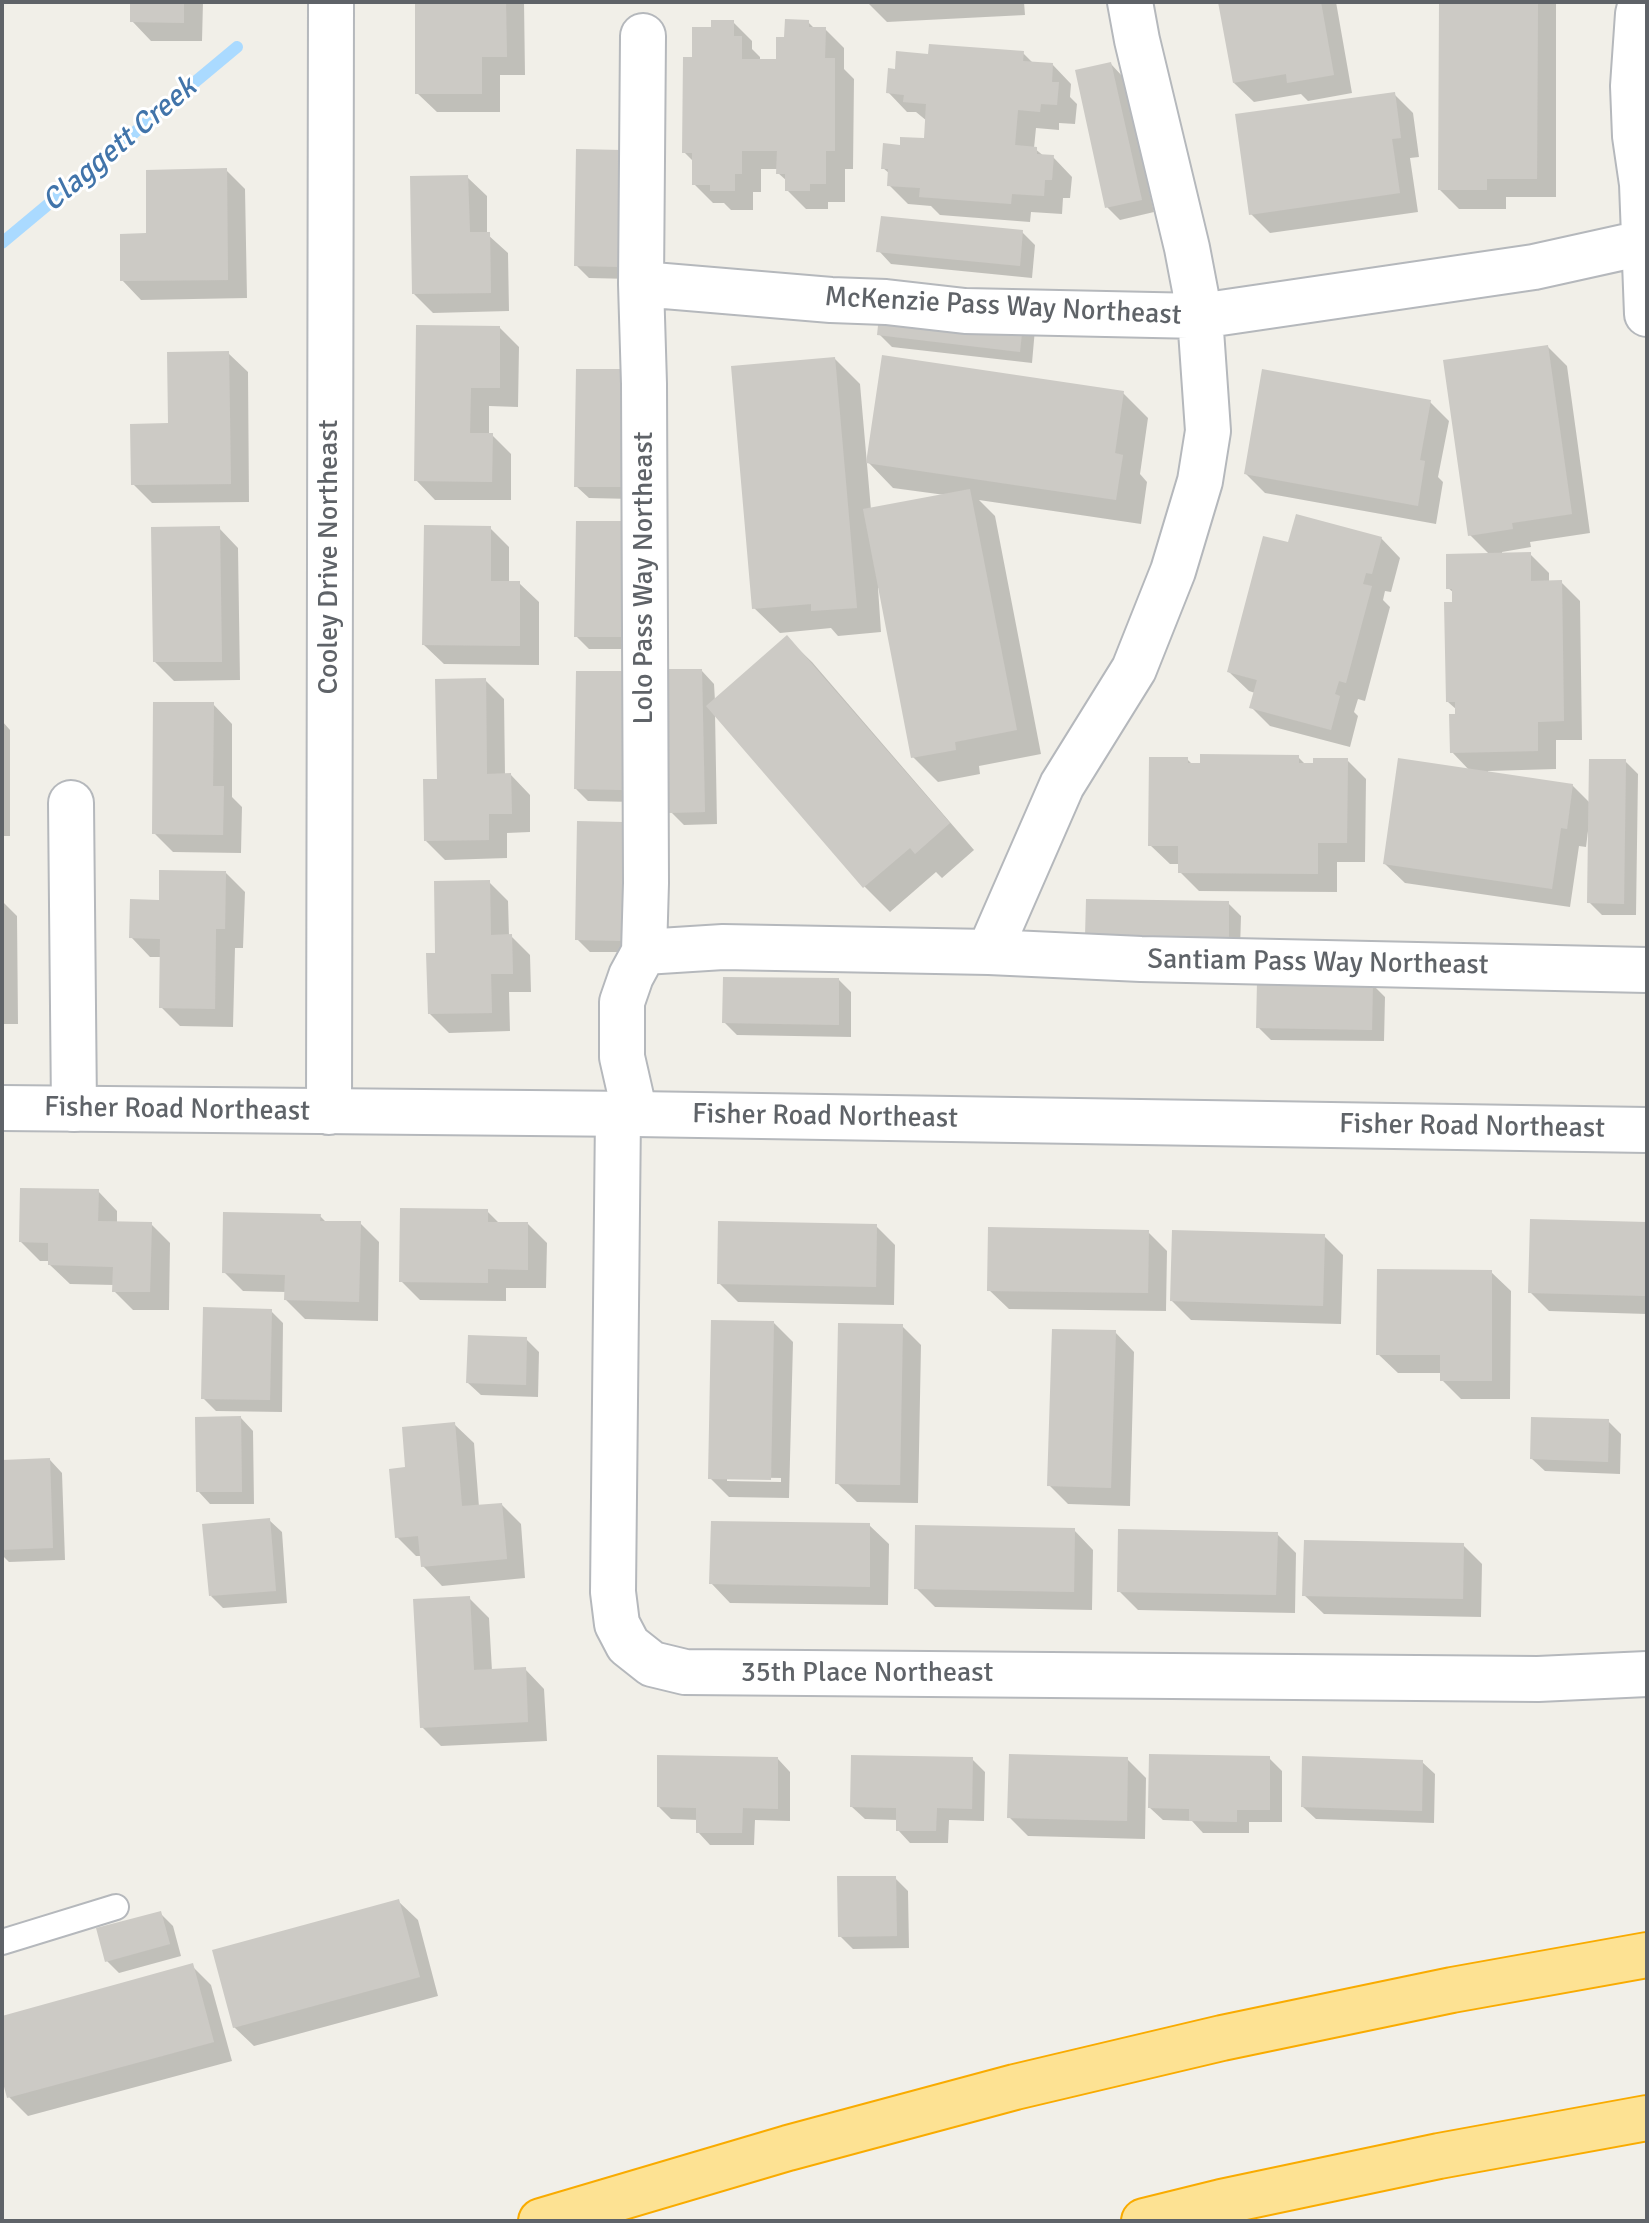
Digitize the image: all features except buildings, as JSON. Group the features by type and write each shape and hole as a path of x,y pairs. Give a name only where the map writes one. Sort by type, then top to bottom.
{"highway":[{"path":"541,2221 788,2148 1030,2083 1222,2038 1452,1990 1647,1955"},
{"path":"1144,2221 1423,2159 1647,2118"}],"street":[{"name":"Cooley Drive Northeast","path":"329,1112 331,2"},
{"path":"989,952 1062,785 1134,669 1173,571 1200,481 1208,431 1200,316 1130,2"},
{"path":"1641,2 1633,86 1646,242 1647,314"},
{"name":"Lolo Pass Way Northeast","path":"626,1114 622,1002 644,952 647,849 641,284 643,36"},
{"name":"McKenzie Pass Way Northeast","path":"641,284 886,302 965,311 1200,316 1534,267 1646,242"},
{"path":"71,803 74,1109"},
{"name":"Santiam Pass Way Northeast","path":"644,952 723,947 1647,970"},
{"name":"Fisher Road Northeast","path":"2,1108 1647,1130"},
{"name":"35th Place Northeast","path":"626,1114 613,1592 617,1624 628,1645 652,1664 685,1672 717,1673 1522,1679 1647,1674"}],"lane":[{"path":"2,1942 116,1907"}],"waterway":[{"name":"Claggett Creek","path":"2,243 237,47"}]}
